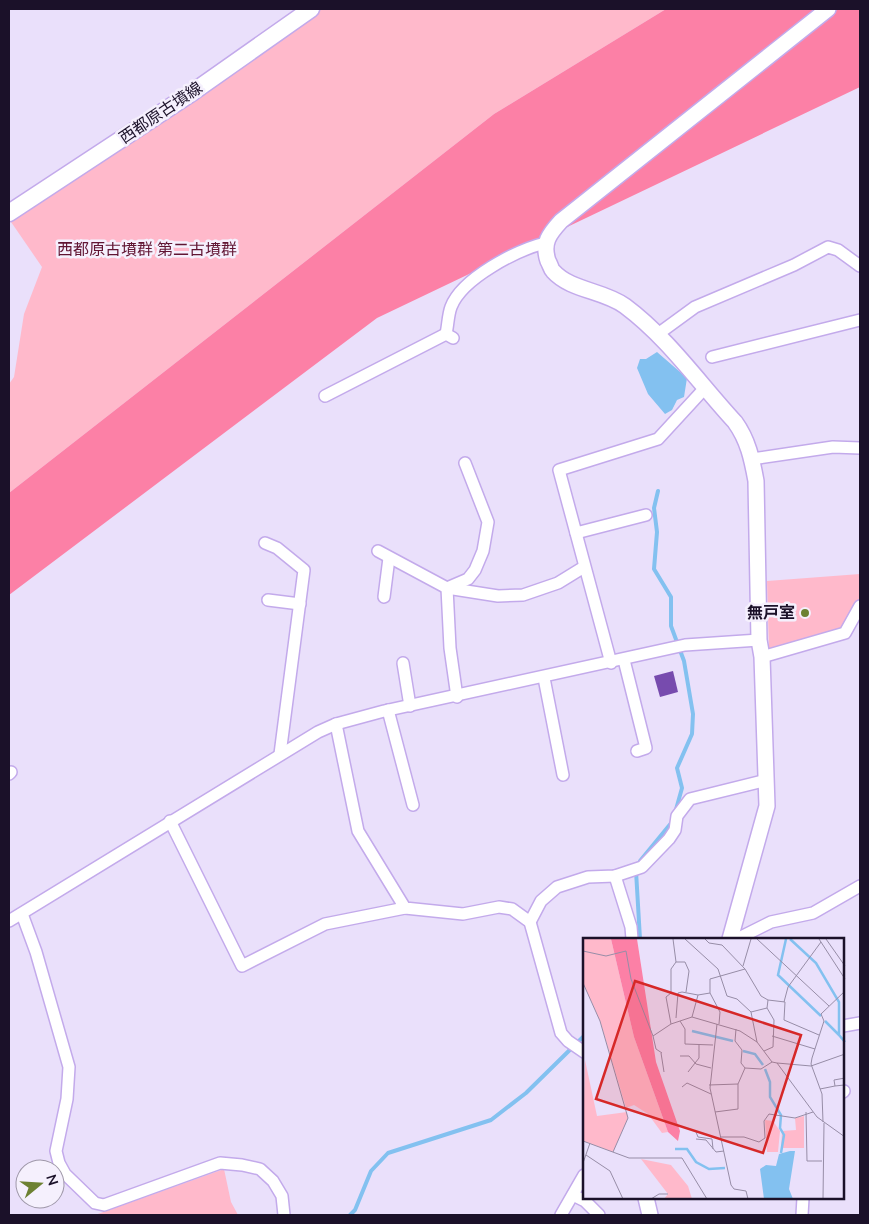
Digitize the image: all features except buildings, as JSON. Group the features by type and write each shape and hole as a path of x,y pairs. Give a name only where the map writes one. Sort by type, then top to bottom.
{"main road":[{"name":"西都原古墳線","path":"9,213 193,92 311,9"}],"street":[{"path":"730,938 767,806 762,657 759,640 756,481 752,459 744,434 658,334 623,304 600,293 570,284 552,271 545,253 545,243 551,232 562,221 828,9"},
{"path":"325,396 450,336 451,307 461,291 481,274 514,254 545,243"},
{"path":"658,334 695,307 794,265 828,247 838,250 860,266"},
{"path":"712,357 860,320"},
{"path":"611,662 559,470 658,439 704,389"},
{"path":"752,459 834,447 860,448"},
{"path":"447,588 468,579 475,570 482,551 488,522 466,463"},
{"path":"576,533 646,515"},
{"path":"265,543 277,548 304,570 280,754"},
{"path":"378,552 447,588 498,596 523,594 558,583 584,567"},
{"path":"384,597 389,558"},
{"path":"447,588 450,648 457,697"},
{"path":"268,600 300,604"},
{"path":"762,657 845,633 860,606"},
{"path":"9,922 280,754 336,724 388,710 544,678 673,647 759,640"},
{"path":"624,660 646,748 637,751"},
{"path":"404,663 410,706"},
{"path":"544,678 563,775"},
{"path":"388,710 413,805"},
{"path":"336,724 358,831 406,908"},
{"path":"530,922 541,901 556,886 588,877 615,876 642,867 672,834 677,816 690,799 767,780"},
{"path":"170,821 242,966 325,924 406,908 463,914 499,907 512,909 530,922 561,1033 578,1048"},
{"path":"615,876 632,927 632,938"},
{"path":"739,938 771,922 813,913 860,886"},
{"path":"22,914 36,952 69,1067 68,1099 56,1151 65,1174 94,1204 104,1205 220,1163 242,1165 260,1169 273,1181 282,1196 284,1215"},
{"path":"844,1026 860,1023"},
{"path":"561,1215 583,1177"},
{"path":"573,1195 585,1201 599,1215"},
{"path":"646,1199 650,1215"},
{"path":"802,1215 803,1199"}],"green space":[{"name":"西都原古墳群 第二古墳群","path":"311,9 666,9 494,114 9,493 9,384 14,377 24,314 42,267 9,219"},
{"path":"860,574 860,597 843,629 769,651 767,581"},
{"path":"224,1169 231,1202 238,1215 95,1215"}],"shaded area":[{"path":"666,9 860,9 860,87 377,318 9,595 9,493 494,114"}],"water":[{"path":"657,352 687,378 684,397 677,400 672,410 665,414 648,394 637,368 640,359 646,359"}],"waterway":[{"path":"658,491 654,508 657,532 654,569 671,597 671,626 684,661 693,714 692,734 677,768 682,788 675,813"},
{"path":"640,861 672,822"},
{"path":"636,871 640,938"},
{"path":"350,1215 355,1210 371,1171 388,1153 491,1120 526,1093 583,1037"}],"place":[{"name":"無戸室","path":"805,613"}]}
